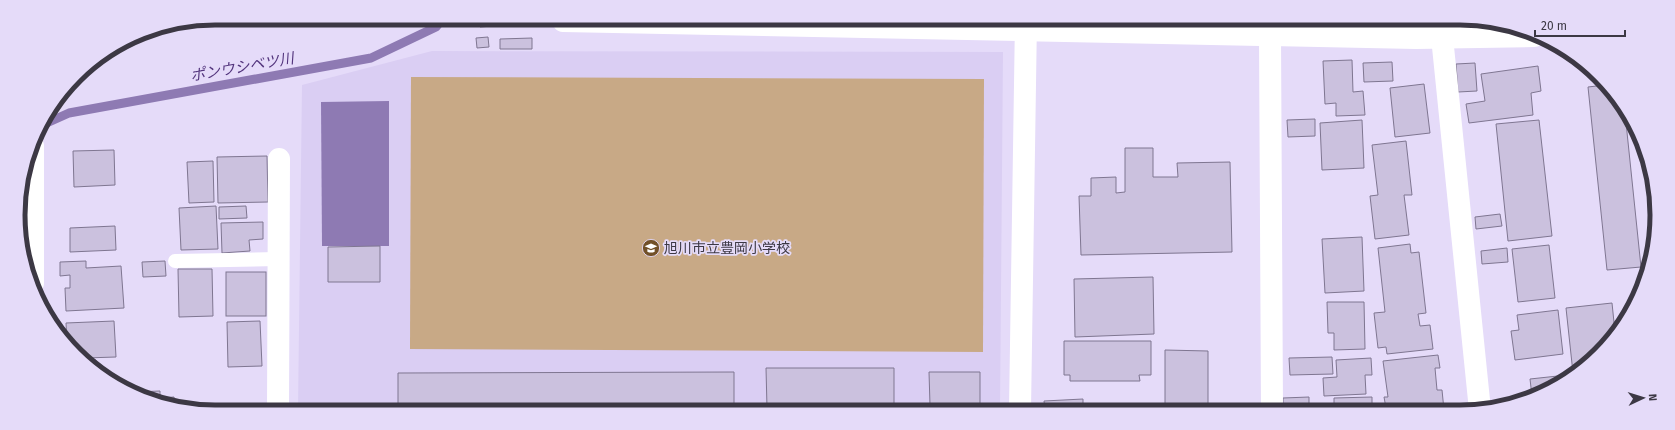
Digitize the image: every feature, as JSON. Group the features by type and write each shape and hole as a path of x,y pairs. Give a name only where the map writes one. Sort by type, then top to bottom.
{"street":[{"path":"1020,405 1026,25 1270,36 1414,29 1442,37 1524,36"},
{"path":"1270,36 1272,405"},
{"path":"1442,37 1479,404"},
{"path":"278,405 279,159"},
{"path":"33,160 33,270"}],"lane":[{"path":"175,261 278,259"}],"shaded area":[{"name":"旭川市立豊岡小学校","path":"432,51 1003,52 1000,405 298,405 302,85"},
{"name":"旭川市立豊岡小学校","path":"411,77 984,79 983,352 410,349"},
{"path":"389,101 389,246 322,246 321,102"}],"building":[{"path":"480,25 505,25 480,27"},
{"path":"488,37 489,47 477,48 476,38"},
{"path":"532,38 532,49 500,49 500,39"},
{"path":"1352,60 1353,92 1363,91 1365,115 1336,116 1336,103 1325,104 1323,61"},
{"path":"1392,62 1393,81 1364,82 1363,63"},
{"path":"1475,63 1477,91 1458,92 1456,64"},
{"path":"1538,66 1541,91 1531,93 1533,115 1469,123 1466,104 1485,101 1481,74"},
{"path":"1424,84 1430,133 1395,137 1390,88"},
{"path":"1599,86 1611,99 1626,122 1641,267 1607,270 1588,87"},
{"path":"1315,119 1315,136 1288,137 1287,120"},
{"path":"1362,120 1364,168 1322,170 1320,123"},
{"path":"1539,120 1552,236 1508,241 1496,124"},
{"path":"1406,141 1412,195 1404,195 1409,235 1375,239 1370,196 1378,195 1372,145"},
{"path":"1125,148 1153,148 1153,177 1178,177 1177,163 1230,162 1232,252 1081,255 1079,196 1091,196 1091,178 1116,177 1116,193 1125,192"},
{"path":"114,150 115,185 74,187 73,151"},
{"path":"267,156 268,202 218,203 217,157"},
{"path":"213,161 214,202 189,203 187,162"},
{"path":"216,206 218,249 181,250 179,208"},
{"path":"246,206 247,218 219,219 219,207"},
{"path":"1500,214 1502,226 1476,229 1475,217"},
{"path":"263,222 263,239 249,240 250,251 222,253 221,223"},
{"path":"115,226 116,250 70,252 70,228"},
{"path":"1362,237 1364,291 1325,293 1322,239"},
{"path":"1410,244 1411,253 1419,252 1426,313 1418,314 1420,326 1430,325 1433,349 1387,354 1386,347 1378,348 1374,313 1385,312 1378,248"},
{"path":"1549,245 1555,298 1518,302 1512,249"},
{"path":"380,246 380,282 328,282 328,247"},
{"path":"1507,248 1508,262 1482,264 1481,251"},
{"path":"86,261 86,268 121,266 124,308 66,311 65,288 70,288 70,275 60,276 60,262"},
{"path":"165,261 166,276 143,277 142,262"},
{"path":"178,269 212,269 213,316 179,317"},
{"path":"226,272 266,272 266,316 226,316"},
{"path":"1153,277 1154,334 1075,337 1074,279"},
{"path":"1327,302 1364,302 1365,349 1334,350 1334,333 1328,333"},
{"path":"1612,303 1614,326 1603,340 1573,368 1566,308"},
{"path":"1558,310 1563,354 1515,360 1511,331 1519,330 1517,315"},
{"path":"114,321 116,357 90,358 67,334 66,323"},
{"path":"260,321 262,366 228,367 227,322"},
{"path":"1064,341 1151,341 1151,375 1139,375 1140,381 1070,381 1070,375 1064,375"},
{"path":"1165,350 1208,351 1208,405 1165,405"},
{"path":"1438,355 1440,368 1435,368 1437,390 1442,390 1444,405 1385,405 1384,397 1388,397 1383,361"},
{"path":"1332,357 1333,374 1290,375 1289,358"},
{"path":"1371,358 1372,375 1365,375 1366,394 1324,396 1323,378 1337,377 1336,360"},
{"path":"766,368 894,368 894,405 767,405"},
{"path":"734,372 734,405 398,405 398,373"},
{"path":"929,372 980,372 980,405 930,405"},
{"path":"1562,376 1531,392 1530,379"},
{"path":"160,391 160,397 154,395 144,392"},
{"path":"174,397 174,400 162,398"},
{"path":"1309,397 1309,405 1283,405 1283,398"},
{"path":"1372,397 1372,405 1334,405 1334,398"},
{"path":"1083,399 1083,405 1044,405 1044,401"},
{"path":"1102,404 1139,404 1139,405"}],"waterway":[{"name":"ポンウシベツ川","path":"49,122 69,113 371,58 438,25"}],"place":[{"name":"旭川市立豊岡小学校","path":"651,248"}]}
